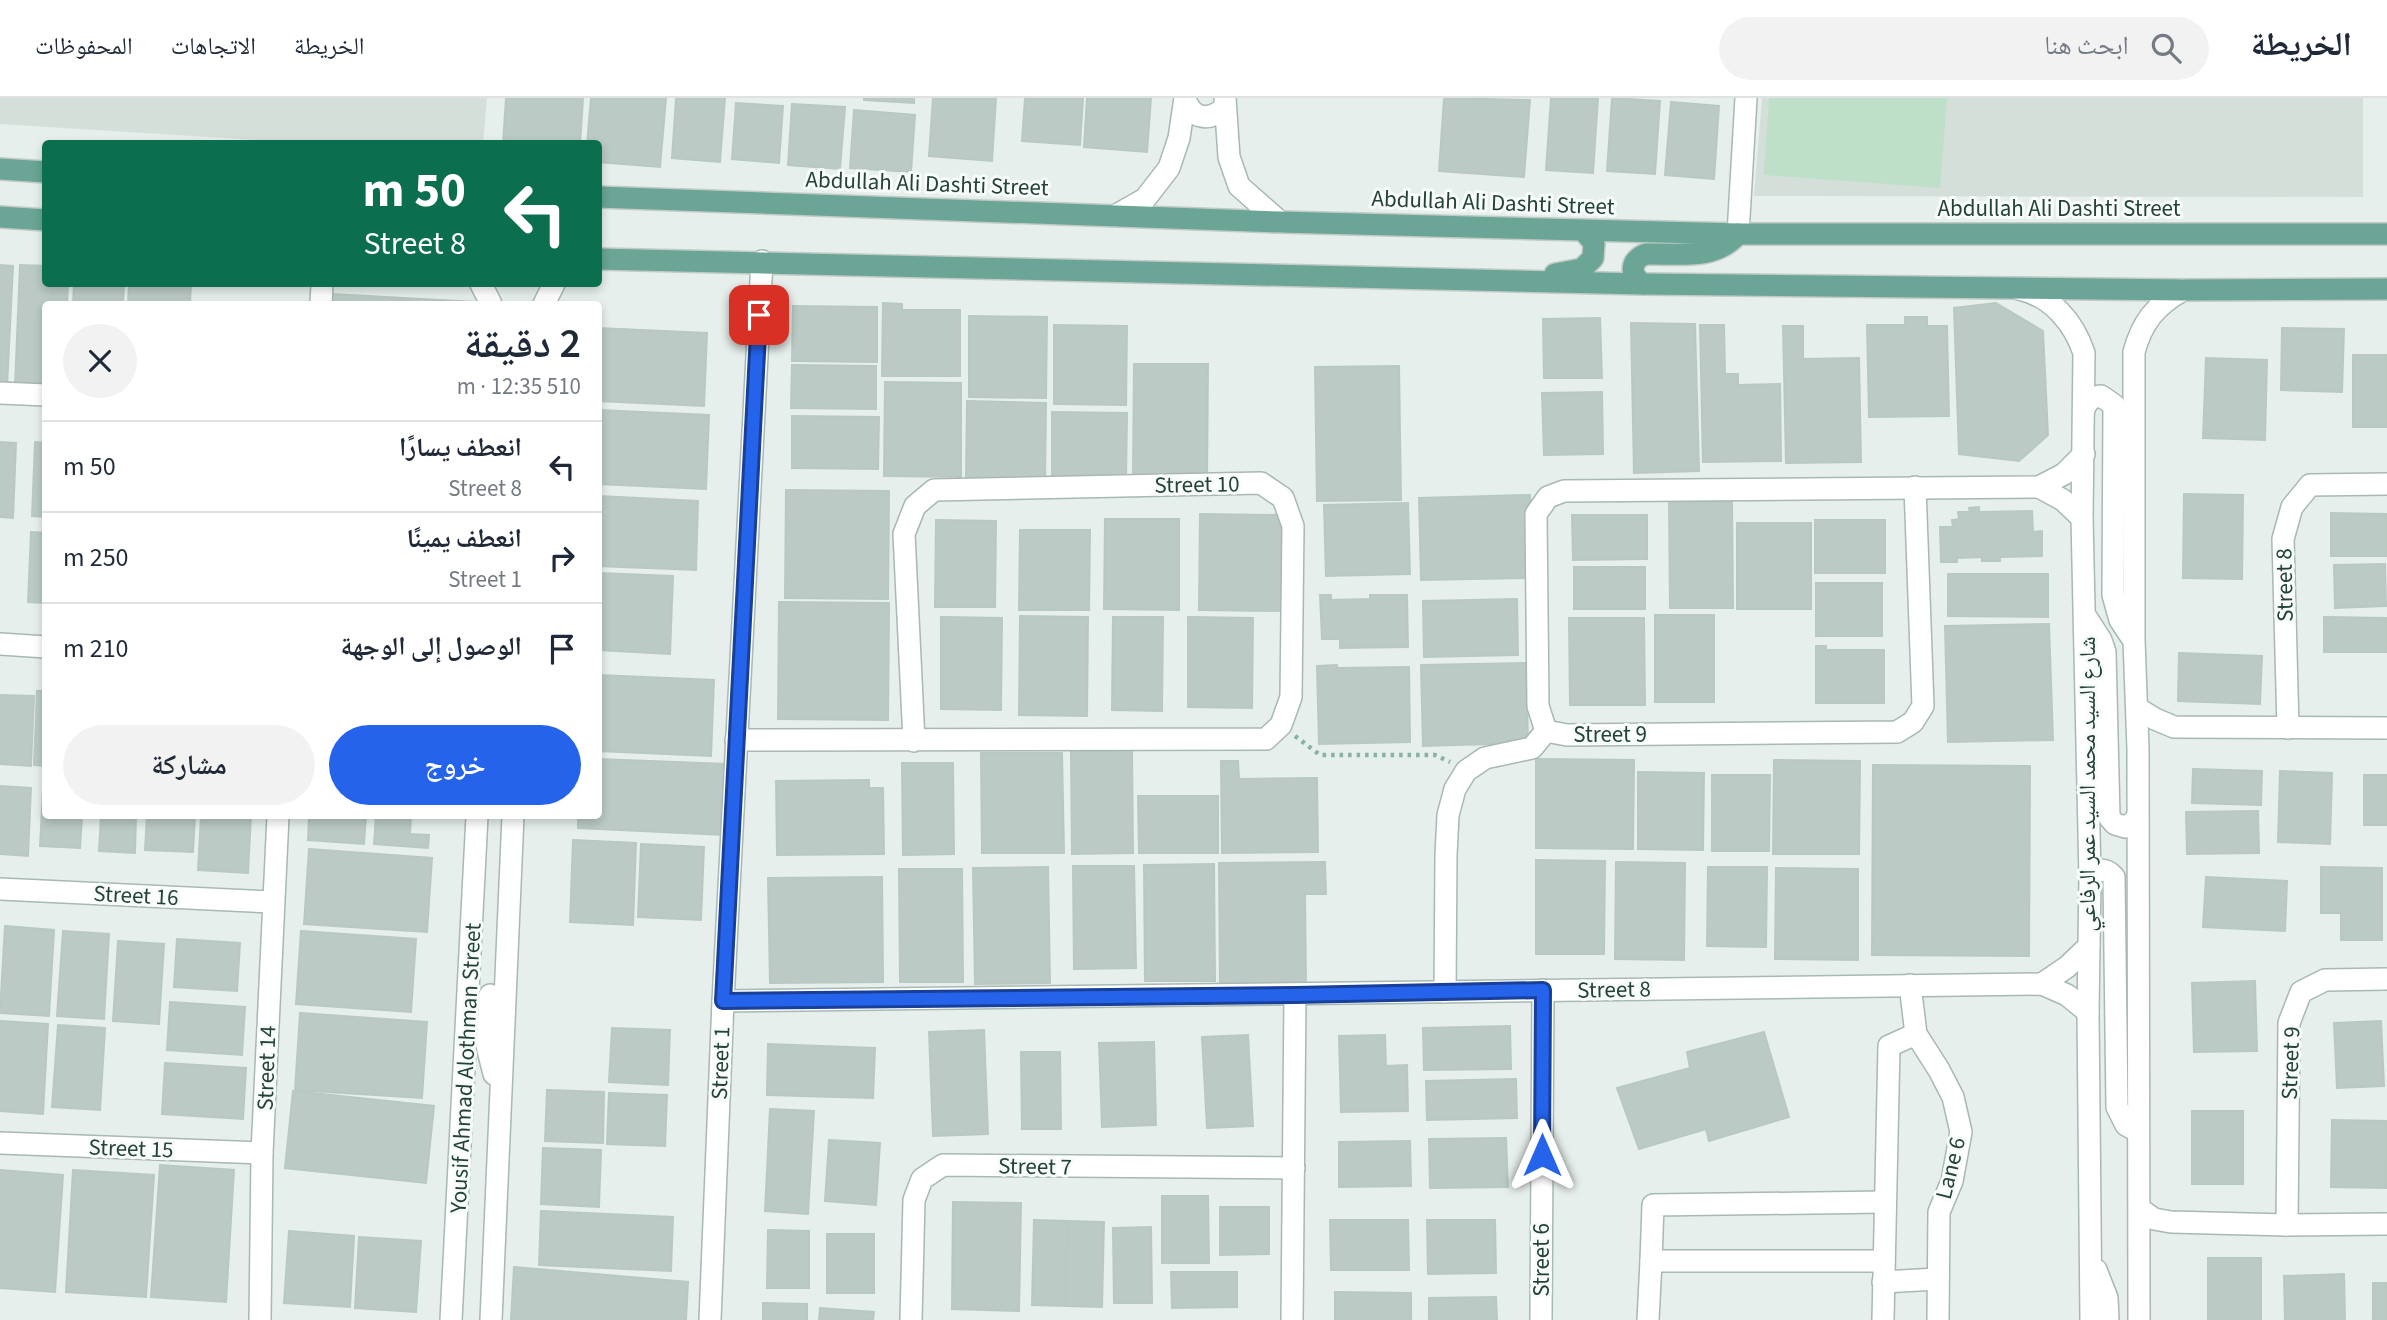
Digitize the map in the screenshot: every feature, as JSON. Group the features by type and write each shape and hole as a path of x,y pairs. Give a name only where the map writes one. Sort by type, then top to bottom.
{"main road":[{"path":"0,169 42,172"},
{"name":"Abdullah Ali Dashti Street","path":"602,197 1584,231 1738,234 2387,234"},
{"path":"0,217 42,220"},
{"path":"1511,281 1582,269 1593,258 1594,243 1584,231"},
{"path":"1643,285 1636,280 1632,272 1638,257 1646,254 1708,253 1725,247 1738,234"},
{"path":"602,258 1643,285 2183,290 2385,288"}],"street":[{"path":"1185,98 1193,113 1201,117 1209,118 1224,103"},
{"path":"1115,216 1146,199 1169,168 1179,138 1185,98"},
{"path":"1738,234 1746,98"},
{"path":"1224,103 1229,157 1239,186 1280,222"},
{"name":"Street 1","path":"709,1320 762,261"},
{"name":"شارع السيد محمد السيد عمر الرفاعي","path":"2010,288 2024,290 2051,303 2071,325 2084,353 2082,518 2090,877 2088,1012 2091,1320"},
{"name":"شارع السيد محمد السيد عمر الرفاعي","path":"2139,1320 2134,352 2146,320 2162,303 2183,290"},
{"path":"0,393 42,395"},
{"path":"2084,409 2093,397 2101,396 2113,405 2113,595 2120,620 2134,640"},
{"name":"Street 9","path":"1914,487 1923,706 1913,722 1897,732 1567,735 1546,732 1538,706 1536,514 1548,497 1564,491 1914,487 2039,486 2064,474 2084,454"},
{"name":"Street 10","path":"914,741 904,534 915,506 934,490 1261,483 1283,498 1293,526 1291,697 1281,725"},
{"name":"Street 8","path":"2288,728 2283,539 2292,506 2310,485 2387,484"},
{"path":"2039,486 2063,500 2082,518"},
{"path":"2086,617 2101,640 2105,652 2109,817 2115,824 2124,827 2137,817"},
{"path":"0,644 42,647"},
{"path":"2137,708 2174,727"},
{"path":"736,740 1266,739 1281,725"},
{"path":"2138,749 2154,735 2174,727 2387,728"},
{"path":"1445,992 1448,816 1455,789 1466,771 1485,758 1532,748 1546,732"},
{"name":"Street 14","path":"260,1320 262,1153 278,819"},
{"path":"498,819 501,821 487,1046 494,1074 501,1085"},
{"name":"Yousif Ahmad Alothman Street","path":"491,1320 513,819"},
{"name":"Yousif Ahmad Alothman Street","path":"452,1310 477,823"},
{"path":"2090,877 2102,869 2109,871 2114,877 2116,1107 2126,1125 2137,1131"},
{"name":"Street 16","path":"0,889 272,902"},
{"path":"2042,984 2067,967 2088,946"},
{"name":"Street 9","path":"2287,1225 2289,1023 2301,992 2325,980 2387,979"},
{"name":"Street 8","path":"723,1001 2042,984 2067,995 2088,1012"},
{"name":"Lane 6","path":"1910,985 1916,1034 1953,1097 1961,1132 1952,1181 1939,1212 1938,1320"},
{"name":"Street 6","path":"1541,1320 1543,990"},
{"path":"1292,1320 1295,995"},
{"path":"1883,1320 1889,1046 1916,1034"},
{"name":"Street 15","path":"0,1143 262,1153"},
{"name":"Street 7","path":"911,1320 914,1200 922,1179 943,1165 1294,1168"},
{"path":"1648,1320 1653,1205 1885,1202"},
{"path":"2140,1209 2154,1219 2171,1222 2387,1224"},
{"path":"2140,1251 2152,1233 2171,1222"},
{"path":"2091,1258 2107,1298 2108,1320"},
{"path":"1651,1261 1883,1271 1937,1279"},
{"path":"436,1320 452,1310"}],"path":[{"path":"1281,725 1320,755 1435,755 1466,771"}],"shaded area":[{"path":"0,98 487,98 483,140 256,140 0,124"},
{"path":"1762,98 2363,98 2363,197 1754,196"}],"green space":[{"path":"1769,98 1947,98 1940,188 1764,175"}],"building":[{"path":"506,98 583,98 580,140 503,140"},
{"path":"591,98 666,98 660,167 602,162 602,140 587,140"},
{"path":"676,98 725,98 720,162 672,158"},
{"path":"914,98 914,103 864,100"},
{"path":"933,98 996,98 992,161 929,156"},
{"path":"1025,98 1083,98 1080,145 1022,141"},
{"path":"1087,98 1151,98 1147,152 1084,147"},
{"path":"1444,98 1530,100 1524,177 1439,171"},
{"path":"1551,98 1598,98 1593,173 1546,170"},
{"path":"1612,98 1660,101 1655,174 1607,171"},
{"path":"1671,102 1719,106 1714,179 1665,175"},
{"path":"736,103 783,106 779,163 732,159"},
{"path":"792,104 845,107 840,169 788,165"},
{"path":"854,110 915,115 911,172 850,168"},
{"path":"0,265 13,266 7,387 0,387"},
{"path":"20,265 42,266 42,287 68,287 67,301 42,301 42,388 15,386"},
{"path":"74,287 124,287 123,301 73,301"},
{"path":"129,287 191,287 190,301 128,301"},
{"path":"332,294 457,301 331,301"},
{"path":"883,303 902,304 902,310 960,310 960,376 882,376"},
{"path":"1996,303 2043,331 2048,435 2019,461 1959,454 1954,308"},
{"path":"793,306 877,307 877,362 792,361"},
{"path":"969,316 1047,317 1046,398 969,397"},
{"path":"1905,317 1927,317 1927,326 1947,326 1949,416 1869,417 1867,325 1905,325"},
{"path":"1600,318 1602,378 1544,378 1543,319"},
{"path":"1631,323 1695,324 1699,471 1634,473"},
{"path":"1054,325 1127,326 1126,405 1054,404"},
{"path":"1700,325 1724,325 1725,374 1738,374 1738,385 1780,384 1781,461 1703,462"},
{"path":"1783,326 1803,326 1803,359 1859,358 1861,462 1786,463"},
{"path":"602,328 707,333 704,406 602,401"},
{"path":"2282,328 2344,329 2342,392 2281,390"},
{"path":"2353,355 2387,355 2387,427 2353,427"},
{"path":"2206,358 2267,360 2265,440 2203,438"},
{"path":"1134,364 1208,364 1207,480 1133,479"},
{"path":"792,365 876,366 876,409 791,408"},
{"path":"1399,366 1401,500 1317,501 1315,367"},
{"path":"885,382 961,383 961,477 884,476"},
{"path":"1602,392 1603,454 1544,455 1542,393"},
{"path":"967,401 1046,403 1045,479 966,478"},
{"path":"602,410 709,415 706,489 602,484"},
{"path":"1052,412 1127,413 1126,480 1052,479"},
{"path":"792,416 879,417 878,469 792,468"},
{"path":"0,442 16,443 13,518 0,517"},
{"path":"35,442 42,443 42,517 32,516"},
{"path":"786,490 889,491 888,599 785,598"},
{"path":"2184,494 2243,495 2242,579 2183,578"},
{"path":"1530,495 1532,578 1421,580 1419,498"},
{"path":"602,496 698,501 696,570 602,566"},
{"path":"1669,502 1732,502 1733,608 1670,608"},
{"path":"1408,503 1410,574 1326,576 1324,505"},
{"path":"1979,507 1979,512 2032,511 2033,532 2042,531 2042,556 2000,557 2000,561 1982,561 1982,557 1957,558 1957,562 1941,562 1940,527 1953,527 1952,520 1959,519 1958,512 1970,512 1969,508"},
{"path":"2331,513 2387,514 2387,556 2331,556"},
{"path":"1200,514 1282,515 1282,611 1199,610"},
{"path":"1572,515 1647,515 1647,559 1573,560"},
{"path":"1105,519 1179,519 1179,610 1104,609"},
{"path":"936,520 996,521 995,607 935,607"},
{"path":"1815,520 1885,520 1885,573 1815,573"},
{"path":"1737,523 1811,523 1811,609 1737,609"},
{"path":"1020,530 1090,530 1089,610 1019,610"},
{"path":"31,532 42,533 42,603 28,602"},
{"path":"2385,564 2386,606 2335,608 2334,565"},
{"path":"1574,567 1645,567 1645,609 1574,609"},
{"path":"602,573 673,576 670,654 602,650"},
{"path":"1948,574 2048,574 2048,617 1948,616"},
{"path":"1816,583 1882,583 1882,636 1816,636"},
{"path":"1320,595 1331,595 1331,600 1370,599 1370,595 1407,595 1408,647 1340,648 1340,639 1322,639"},
{"path":"1517,599 1518,655 1424,657 1423,601"},
{"path":"779,602 889,603 888,720 778,719"},
{"path":"1655,615 1714,615 1714,702 1655,702"},
{"path":"1020,616 1088,617 1087,716 1019,715"},
{"path":"941,617 1002,618 1001,710 941,709"},
{"path":"1113,617 1163,617 1162,711 1112,710"},
{"path":"1188,617 1253,618 1252,708 1188,707"},
{"path":"2324,617 2387,618 2387,652 2324,652"},
{"path":"1569,618 1644,618 1645,705 1570,705"},
{"path":"2049,624 2053,740 1948,742 1945,626"},
{"path":"1816,646 1826,646 1826,650 1884,650 1884,703 1816,703"},
{"path":"2179,653 2262,656 2260,704 2178,701"},
{"path":"1526,663 1528,743 1423,746 1421,665"},
{"path":"1337,665 1337,668 1409,667 1410,742 1319,744 1317,666"},
{"path":"602,675 714,680 711,756 602,751"},
{"path":"37,691 42,691 42,766 34,765"},
{"path":"0,695 34,696 31,766 0,764"},
{"path":"1132,750 1133,853 1072,854 1071,751"},
{"path":"981,753 1062,753 1064,853 982,853"},
{"path":"602,759 726,764 724,835 578,828 578,819 602,819"},
{"path":"1536,759 1634,760 1633,849 1536,848"},
{"path":"1774,760 1860,761 1859,854 1773,854"},
{"path":"1221,761 1238,761 1239,779 1317,778 1318,852 1222,853"},
{"path":"902,763 953,763 954,854 903,855"},
{"path":"1873,765 2030,766 2029,956 1872,955"},
{"path":"2193,769 2262,771 2261,805 2192,803"},
{"path":"2280,771 2332,773 2330,844 2278,842"},
{"path":"1638,772 1704,773 1703,850 1638,849"},
{"path":"1712,775 1770,775 1769,851 1712,851"},
{"path":"2364,775 2387,775 2387,825 2364,825"},
{"path":"869,780 869,788 883,788 884,854 777,855 776,781"},
{"path":"0,786 31,788 28,856 0,854"},
{"path":"1138,796 1218,796 1218,853 1139,853"},
{"path":"42,808 42,819 82,819 80,848 40,846"},
{"path":"2258,811 2259,853 2187,854 2186,812"},
{"path":"101,819 136,819 135,853 99,851"},
{"path":"147,819 195,819 193,852 145,850"},
{"path":"201,819 251,819 248,873 198,870"},
{"path":"309,819 366,819 364,844 308,840"},
{"path":"376,819 411,819 410,834 429,835 428,848 374,844"},
{"path":"573,840 636,843 633,925 570,922"},
{"path":"641,844 704,847 701,920 638,917"},
{"path":"309,849 432,858 427,932 304,924"},
{"path":"1536,860 1605,861 1604,954 1536,954"},
{"path":"1325,862 1326,894 1305,894 1306,984 1220,985 1219,863"},
{"path":"1616,862 1685,863 1684,960 1615,959"},
{"path":"1214,864 1215,981 1145,981 1144,865"},
{"path":"1073,866 1134,866 1136,968 1074,969"},
{"path":"1048,867 1050,983 975,984 973,868"},
{"path":"1708,867 1767,867 1766,947 1707,946"},
{"path":"2321,867 2382,868 2382,940 2341,940 2341,913 2321,913"},
{"path":"1776,868 1858,869 1858,960 1775,959"},
{"path":"899,869 962,869 963,982 900,982"},
{"path":"882,877 883,982 770,983 768,878"},
{"path":"2206,877 2287,881 2285,931 2203,927"},
{"path":"5,926 54,930 49,1016 0,1013"},
{"path":"63,931 109,934 104,1019 57,1016"},
{"path":"301,931 416,939 411,1012 296,1004"},
{"path":"177,939 240,943 237,991 174,987"},
{"path":"118,941 164,944 159,1024 113,1021"},
{"path":"2255,981 2257,1051 2194,1052 2192,983"},
{"path":"170,1002 245,1007 242,1055 167,1050"},
{"path":"300,1013 427,1022 422,1098 295,1090"},
{"path":"0,1021 48,1024 43,1114 0,1111"},
{"path":"2381,1021 2384,1086 2337,1088 2334,1023"},
{"path":"58,1025 105,1028 100,1110 52,1107"},
{"path":"1510,1026 1511,1069 1424,1070 1423,1028"},
{"path":"612,1028 670,1030 668,1085 609,1082"},
{"path":"984,1030 988,1134 933,1136 929,1032"},
{"path":"1764,1032 1789,1117 1709,1141 1706,1129 1639,1149 1617,1088 1690,1068 1687,1052"},
{"path":"1248,1035 1253,1126 1207,1128 1202,1037"},
{"path":"1385,1035 1386,1066 1407,1065 1408,1111 1341,1112 1339,1036"},
{"path":"1154,1042 1156,1125 1102,1127 1099,1043"},
{"path":"768,1044 875,1048 873,1098 767,1095"},
{"path":"1021,1052 1060,1052 1061,1129 1022,1129"},
{"path":"165,1063 246,1068 243,1119 162,1114"},
{"path":"1516,1079 1517,1118 1427,1120 1426,1081"},
{"path":"547,1090 604,1092 603,1143 545,1141"},
{"path":"293,1091 434,1106 426,1183 285,1168"},
{"path":"609,1093 667,1095 665,1146 607,1144"},
{"path":"770,1109 814,1111 808,1214 765,1211"},
{"path":"2192,1111 2243,1111 2243,1184 2192,1184"},
{"path":"2332,1120 2387,1121 2386,1188 2331,1187"},
{"path":"1506,1138 1508,1187 1430,1188 1429,1139"},
{"path":"829,1140 880,1143 876,1205 825,1201"},
{"path":"1410,1141 1411,1186 1339,1187 1339,1142"},
{"path":"543,1148 601,1150 599,1207 541,1204"},
{"path":"160,1165 234,1170 226,1302 151,1297"},
{"path":"0,1170 63,1175 55,1292 0,1288"},
{"path":"73,1170 154,1175 146,1297 66,1292"},
{"path":"1162,1196 1208,1196 1209,1263 1162,1263"},
{"path":"953,1202 1021,1203 1019,1311 952,1309"},
{"path":"1220,1207 1269,1207 1269,1254 1220,1255"},
{"path":"541,1211 673,1217 671,1271 539,1265"},
{"path":"1034,1220 1067,1221 1066,1306 1032,1305"},
{"path":"1330,1220 1408,1220 1409,1270 1331,1270"},
{"path":"1427,1220 1495,1220 1496,1273 1428,1274"},
{"path":"1067,1221 1104,1222 1102,1307 1066,1306"},
{"path":"1151,1227 1152,1303 1114,1303 1113,1228"},
{"path":"768,1230 809,1231 809,1288 767,1288"},
{"path":"289,1231 354,1236 350,1307 284,1303"},
{"path":"827,1234 874,1234 874,1293 827,1293"},
{"path":"359,1237 421,1241 416,1312 355,1308"},
{"path":"2208,1258 2261,1258 2261,1320 2208,1320"},
{"path":"514,1267 688,1282 686,1320 511,1320"},
{"path":"1171,1272 1237,1272 1237,1307 1172,1308"},
{"path":"2344,1274 2345,1320 2285,1320 2284,1276"},
{"path":"2373,1283 2387,1283 2387,1320 2373,1320"},
{"path":"1335,1292 1411,1293 1411,1320 1335,1320"},
{"path":"1496,1297 1497,1320 1429,1320 1429,1298"},
{"path":"763,1303 807,1304 807,1320 763,1320"},
{"path":"820,1308 874,1312 873,1320 819,1320"}],"route":[{"path":"759,315 723,1001 1543,990 1542,1155"}]}
